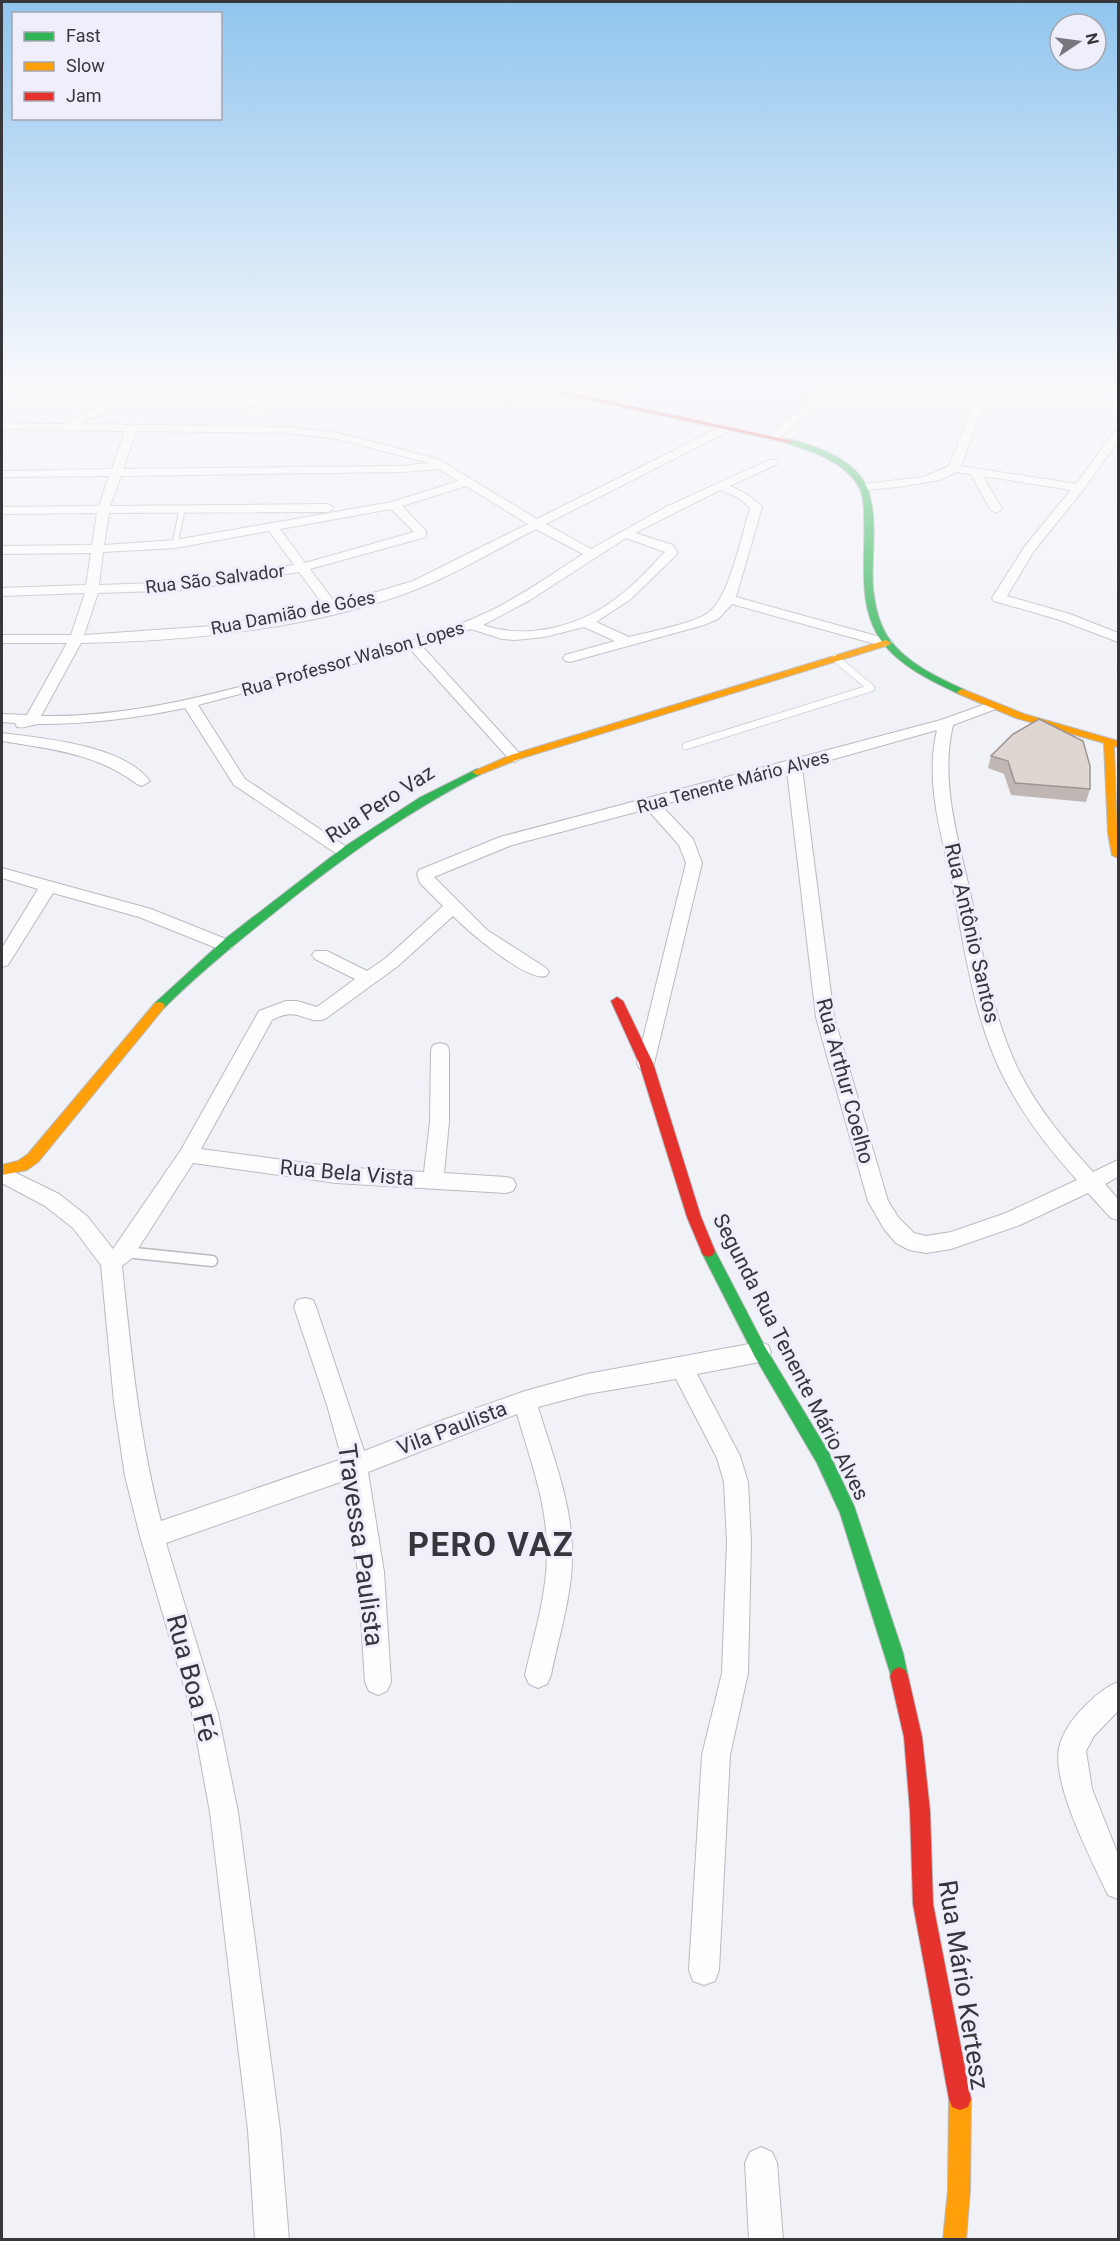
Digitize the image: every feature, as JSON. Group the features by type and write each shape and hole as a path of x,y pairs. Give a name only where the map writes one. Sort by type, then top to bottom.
{"main road":[{"path":"864,493 871,608 878,632 885,643 934,677 992,706 1073,735 1114,743 1114,833 1119,855"},
{"name":"Rua Pero Vaz","path":"2,1172 22,1166 33,1158 140,1027 225,945 343,850 393,816 475,771 885,643"},
{"name":"Segunda Rua Tenente Mário Alves","path":"617,1001 646,1063 694,1217 716,1268 760,1352 823,1458 848,1512 872,1579 894,1653 912,1737"},
{"name":"Rua Mário Kertesz","path":"912,1737 920,1811 923,1904 960,2098 959,2190 954,2240"}],"street":[{"path":"2,731 31,721 76,640 92,591 103,510 109,493"},
{"path":"2,510 372,508 394,506 436,493"},
{"path":"486,493 536,524 592,554"},
{"name":"Rua Damião de Góes","path":"2,639 76,640 196,631 333,609 418,584 599,493"},
{"name":"Rua Professor Walson Lopes","path":"2,718 31,721 128,714 189,703 413,644 471,625 497,613 625,534 707,493"},
{"path":"570,658 699,622 713,616 729,599 756,507 735,493"},
{"path":"987,493 996,509"},
{"path":"1075,493 1029,549 999,598 1065,617 1119,638"},
{"name":"Rua São Salvador","path":"2,592 92,591 187,586 303,567 420,536 422,533 394,506"},
{"path":"296,508 302,522"},
{"path":"2,550 99,549 176,544 372,508"},
{"path":"272,527 333,609"},
{"path":"471,625 501,634 536,634 585,622 609,610 625,598 672,552 669,548 625,534"},
{"path":"729,599 885,643"},
{"path":"585,622 628,642"},
{"path":"413,644 515,757"},
{"path":"189,703 238,782 343,850"},
{"name":"Rua Tenente Mário Alves","path":"453,907 426,879 425,874 473,853 531,834 651,804 946,723 992,706"},
{"name":"Rua Antônio Santos","path":"946,723 938,756 949,837 982,993 1003,1058 1024,1098 1047,1130 1119,1212"},
{"path":"2,737 99,756 117,763 142,781"},
{"name":"Rua Arthur Coelho","path":"794,765 825,1017 878,1201 892,1227 910,1242 926,1244 948,1242 1017,1217 1092,1183"},
{"path":"646,1063 694,863 687,843 651,804"},
{"path":"2,873 145,913 225,945"},
{"path":"2,961 49,885"},
{"path":"2,1172 52,1200 118,1257 188,1155 265,1016 286,1005 319,1014 392,962 453,907 481,934 540,972"},
{"path":"321,955 369,979"},
{"path":"433,1180 439,1133 440,1103 437,1082 440,1050"},
{"name":"Rua Bela Vista","path":"188,1155 336,1175 506,1185"},
{"path":"1092,1183 1119,1168"},
{"name":"Rua Boa Fé","path":"118,1257 125,1402 137,1476 152,1536 205,1714 224,1812 264,2130 272,2240"},
{"name":"Travessa Paulista","path":"305,1307 339,1407 355,1466 376,1620 378,1682"},
{"name":"Vila Paulista","path":"152,1536 355,1466 525,1401 587,1384 760,1352"},
{"path":"682,1368 728,1456 736,1482 739,1542 735,1672 716,1755 704,1970"},
{"path":"525,1401 558,1528 559,1569 538,1675"},
{"path":"1119,1695 1111,1700 1075,1738 1072,1761 1080,1798 1119,1885"},
{"path":"761,2163 766,2240"}],"lane":[{"path":"176,544 182,510"},
{"path":"686,747 871,688 835,658"},
{"path":"118,1257 212,1261"}],"building":[{"path":"1039,719 1083,741 1090,766 1090,789 1015,783 1008,761 991,756 1013,734"}],"traffic: fast":[{"path":"866,493 869,528 869,595 878,627 893,649 911,664 962,692"},
{"path":"159,1006 230,941 372,832 423,800 477,772"},
{"path":"708,1251 760,1352 823,1458 848,1512 894,1653 899,1676"}],"traffic: slow":[{"path":"477,772 515,757 886,643"},
{"path":"962,692 1020,716 1118,744"},
{"path":"1109,743 1114,833 1118,855"},
{"path":"2,1170 22,1166 33,1158 159,1006"},
{"path":"954,2240 959,2190 960,2099"}],"traffic: jam":[{"path":"617,1001 646,1063 694,1217 708,1251"},
{"path":"899,1676 913,1737 920,1811 923,1904 960,2099"}],"district":[{"name":"PERO VAZ","path":"491,1544"}]}
